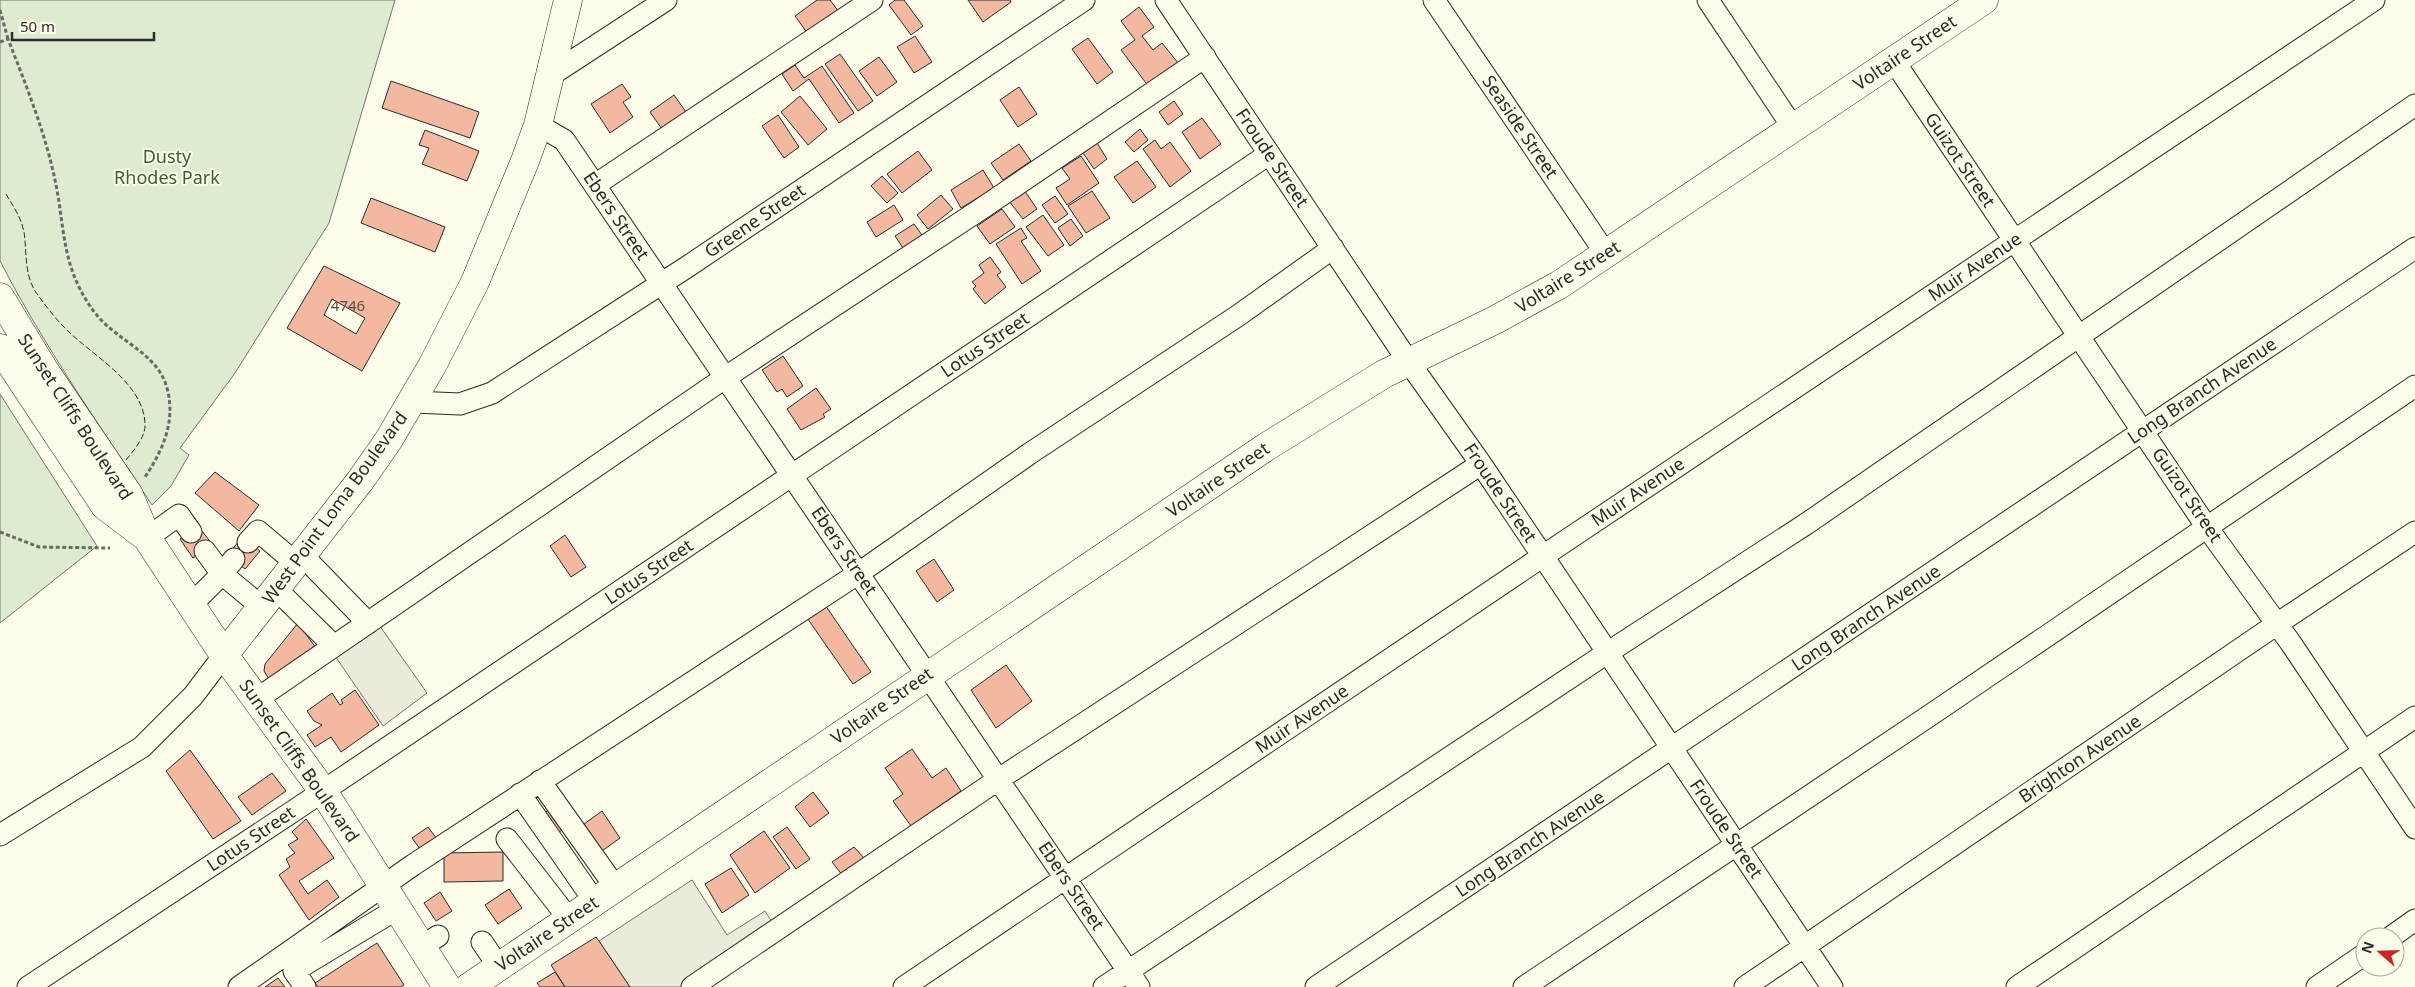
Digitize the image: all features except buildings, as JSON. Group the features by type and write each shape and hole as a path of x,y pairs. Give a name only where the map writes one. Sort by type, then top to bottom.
{"main road":[{"name":"West Point Loma Boulevard","path":"224,655 270,599 360,481 413,402 482,266 504,215 538,125 568,0"},
{"name":"Voltaire Street","path":"469,987 1266,447 1408,361 1528,303 1606,254 1794,129 1983,0"},
{"name":"Sunset Cliffs Boulevard","path":"0,297 50,379 129,495 147,538 224,655 323,791 396,899 429,942 447,987"},
{"name":"Sunset Cliffs Boulevard","path":"0,348 105,506 147,538"}],"street":[{"path":"551,74 666,0"},
{"path":"595,185 872,0"},
{"name":"Greene Street","path":"413,402 460,404 492,394 662,283 1084,0"},
{"name":"Froude Street","path":"1166,0 1408,361 1481,464 1832,987"},
{"name":"Seaside Street","path":"1434,0 1606,254"},
{"path":"1708,0 1794,129"},
{"name":"Muir Avenue","path":"904,987 1543,556 2374,0"},
{"path":"257,699 726,377 981,209 1205,57"},
{"name":"Guizot Street","path":"1894,61 2206,526 2277,624 2415,828"},
{"path":"1104,987 1133,979 1607,653 1806,524 2415,105"},
{"name":"Ebers Street","path":"538,125 564,140 929,674 1133,979"},
{"name":"Lotus Street","path":"28,987 793,476 1269,154"},
{"path":"305,987 294,971 396,899 415,869 520,794 859,573 1029,454 1239,315 1333,248"},
{"name":"Long Branch Avenue","path":"1316,987 2415,248"},
{"path":"1524,987 1736,843 1930,716 2206,526 2415,386"},
{"path":"692,987 999,779 1481,464"},
{"path":"147,538 179,515 191,532"},
{"path":"248,542 258,531 300,560 368,624"},
{"name":"Brighton Avenue","path":"1745,987 2415,532"},
{"path":"205,551 334,646"},
{"path":"191,605 228,567"},
{"name":"West Point Loma Boulevard","path":"0,834 142,747 193,696 224,655"},
{"path":"2017,987 2415,717"},
{"path":"540,781 605,895"},
{"path":"520,794 605,895"},
{"path":"507,839 569,919"},
{"path":"239,987 396,899"},
{"path":"482,942 499,967"},
{"path":"2317,987 2355,961"}],"path":[{"path":"0,10 8,39 47,148 55,182 67,258 78,286 102,321 151,360 158,369 167,388 170,416 168,429 158,456 142,482"},
{"path":"0,42 8,39"},
{"path":"0,532 39,547 110,548"}],"green space":[{"name":"Dusty Rhodes Park","path":"0,0 395,0 329,223 235,373 180,448 189,455 171,486 152,505 53,354 0,261"},
{"path":"0,394 97,546 0,623"}],"shaded area":[{"path":"377,622 427,693 383,726 333,653"},
{"path":"692,880 727,935 765,911 774,925 681,987 630,987 599,941"}],"fence":[{"path":"6,194 23,227 27,269 35,291 65,328 116,372 127,384 143,410 145,429 138,444 126,460"}]}
